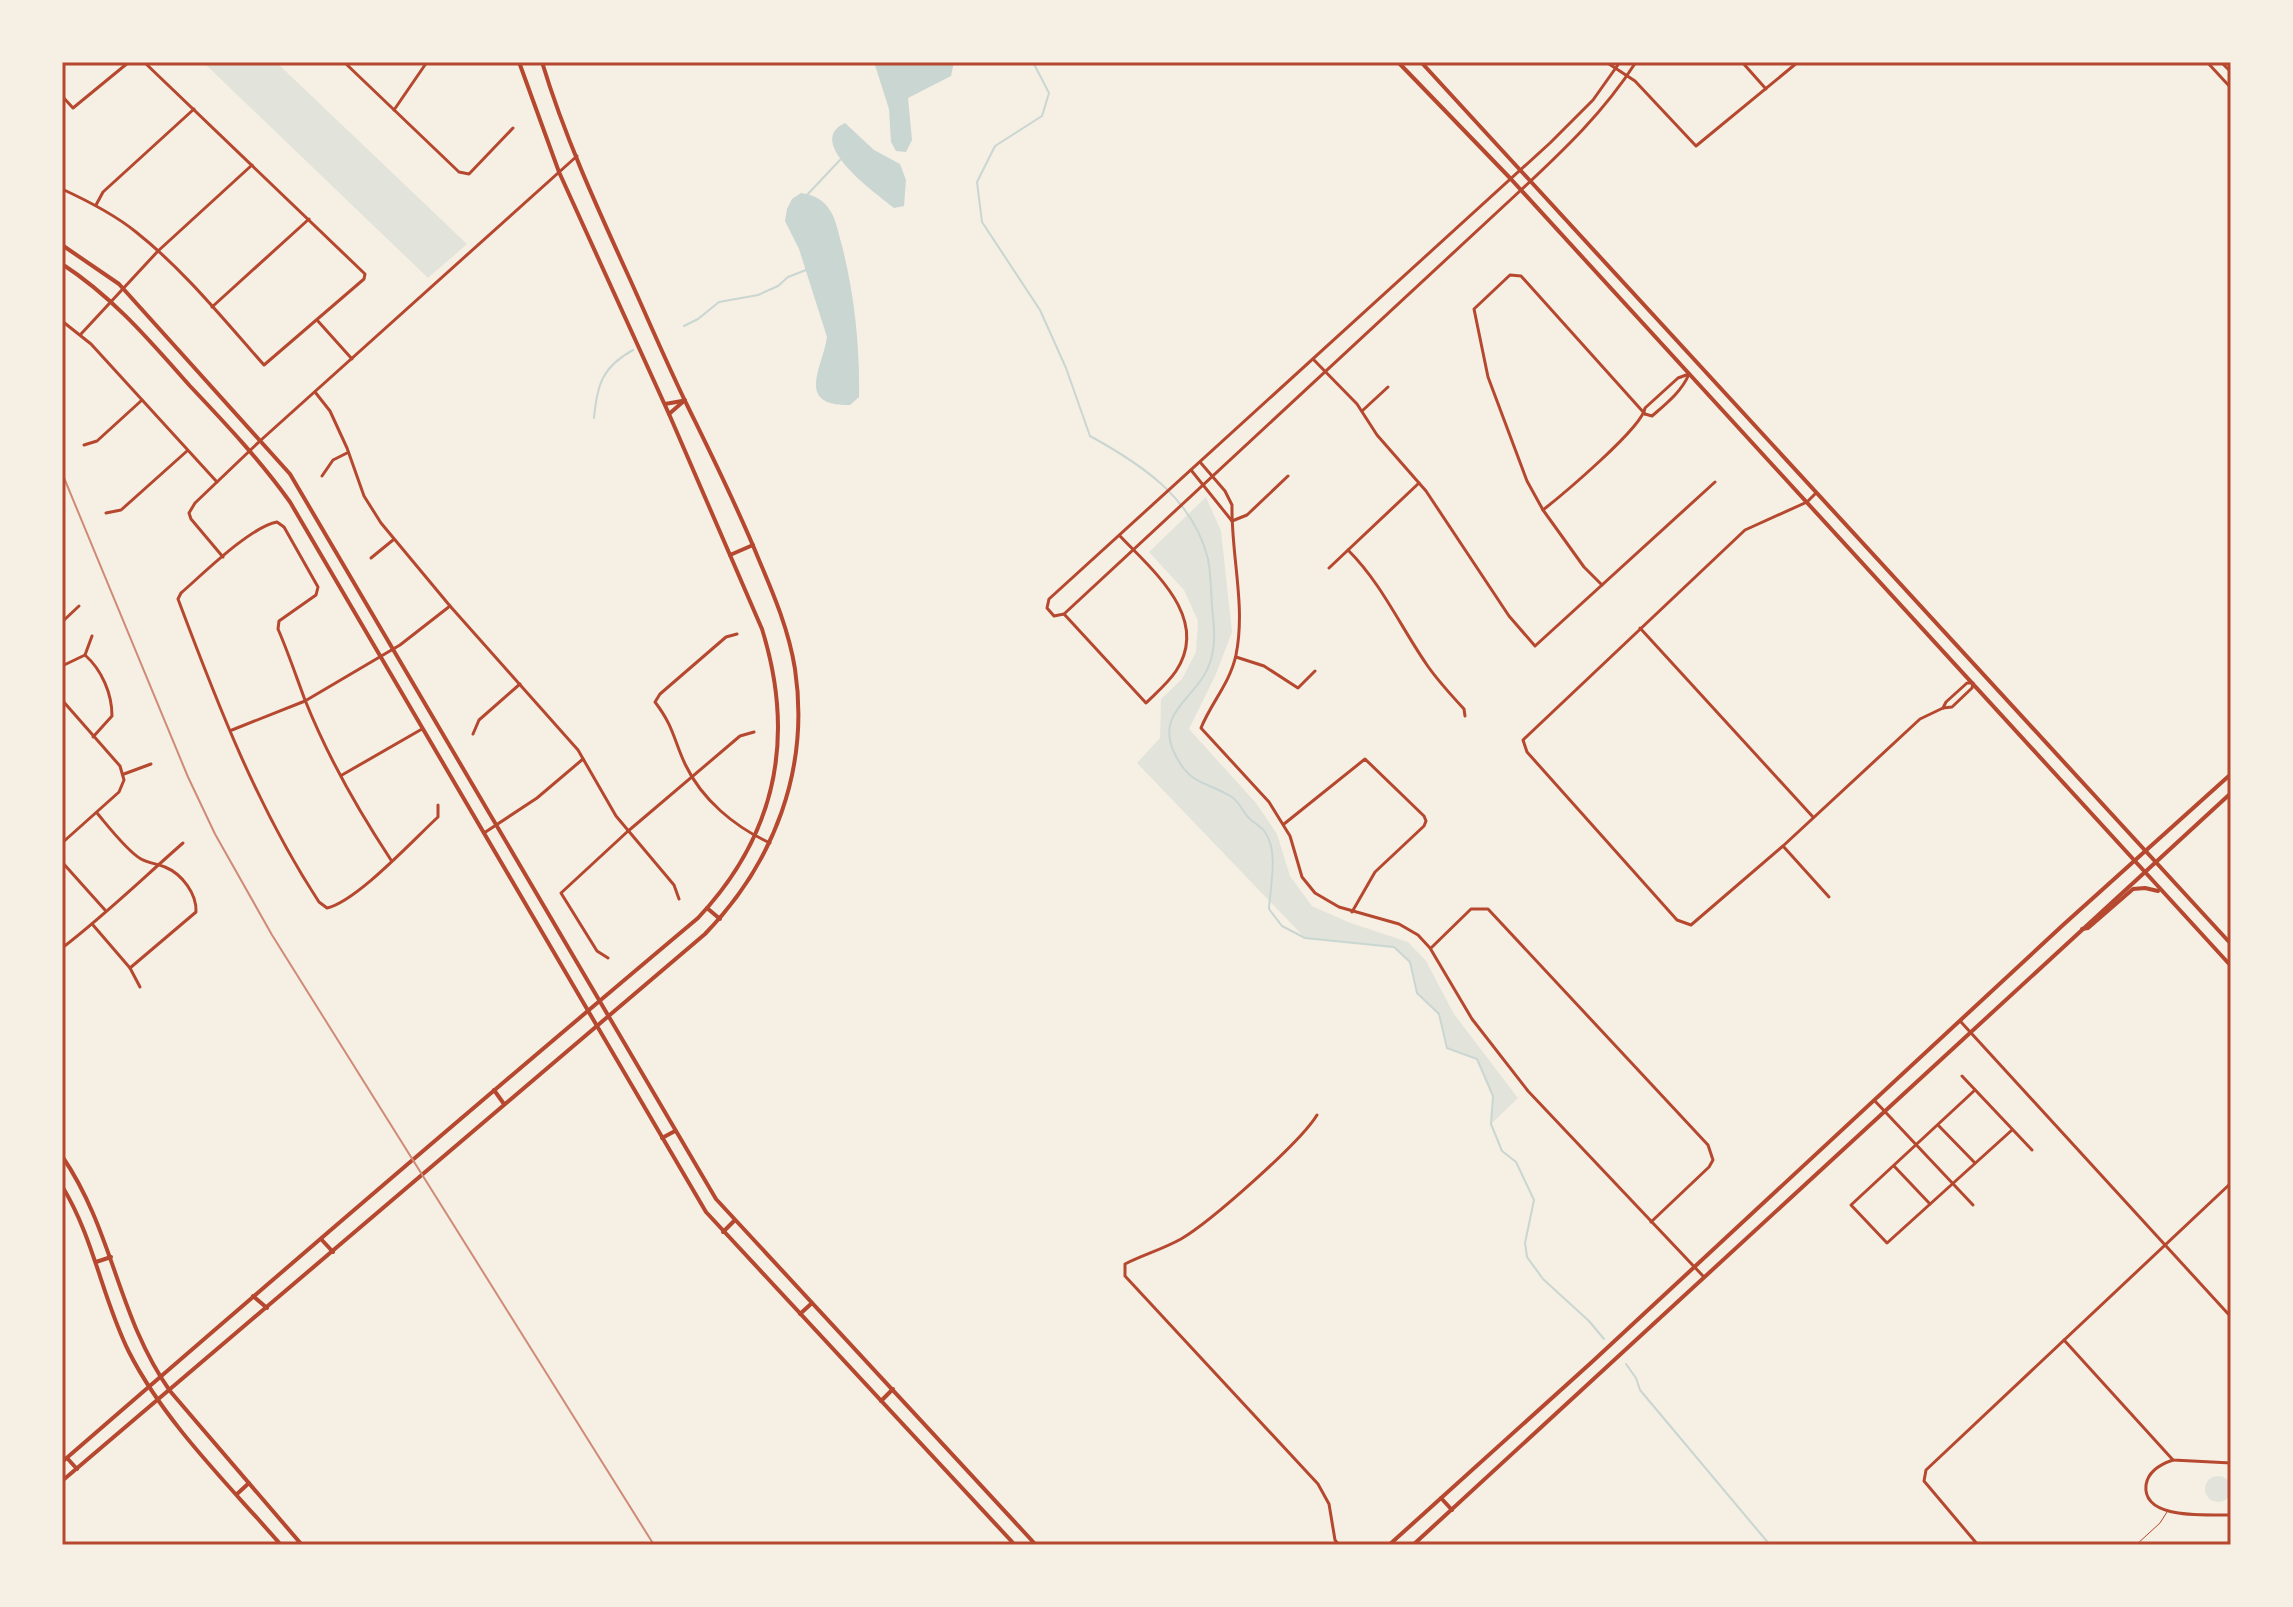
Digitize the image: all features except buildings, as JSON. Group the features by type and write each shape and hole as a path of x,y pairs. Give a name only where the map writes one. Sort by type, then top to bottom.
{"main road":[{"path":"62,1462 707,908 732,877 766,810 776,766 780,711 771,658 762,629 665,404 559,172 519,62"},
{"path":"62,1481 720,919 752,877 786,803 797,746 798,711 795,669 776,599 729,488 596,206 542,62"},
{"path":"1398,62 1510,178 2231,966"},
{"path":"1421,62 2231,944"},
{"path":"62,245 91,262 122,287 290,474 716,1199 1036,1545"},
{"path":"62,264 111,300 250,451 290,502 700,1203 723,1232 1015,1545"},
{"path":"1689,374 1699,365"},
{"path":"665,404 685,400"},
{"path":"669,414 685,400"},
{"path":"730,555 753,545"},
{"path":"1973,683 1982,674"},
{"path":"1389,1545 2231,774"},
{"path":"1413,1545 2080,929 2156,863 2231,792 2222,781"},
{"path":"2080,929 2088,928 2133,889 2156,890 2166,896"},
{"path":"707,908 720,919"},
{"path":"538,925 550,918"},
{"path":"2221,955 2231,956"},
{"path":"494,1090 505,1105"},
{"path":"662,1138 675,1131"},
{"path":"62,1156 85,1194 111,1257 130,1319 148,1358 170,1391 302,1545"},
{"path":"1796,1172 1805,1182"},
{"path":"62,1186 81,1221 117,1325 149,1389 281,1545"},
{"path":"723,1232 734,1221"},
{"path":"321,1239 333,1252"},
{"path":"96,1262 111,1257"},
{"path":"253,1296 267,1308"},
{"path":"800,1314 812,1303"},
{"path":"1565,1386 1574,1396"},
{"path":"881,1401 893,1389"},
{"path":"67,1458 77,1469"},
{"path":"237,1494 249,1483"},
{"path":"1441,1498 1452,1510"}],"street":[{"path":"62,96 73,108 129,62"},
{"path":"62,189 96,205 158,251 264,365 364,279 365,274 144,62"},
{"path":"344,62 459,172 469,174 513,128"},
{"path":"394,110 427,62"},
{"path":"1606,62 1627,75 1696,146 1798,62"},
{"path":"1620,62 1593,100 1550,143 1049,599 1049,613 1054,616 1064,614 1521,190 1587,127 1636,62"},
{"path":"1742,62 1766,89"},
{"path":"2207,62 2231,88"},
{"path":"2221,62 2231,72"},
{"path":"96,205 103,192 194,109"},
{"path":"223,557 194,524 189,513 195,503 577,156"},
{"path":"81,334 158,251 252,165"},
{"path":"212,307 309,219"},
{"path":"1602,585 1584,567 1543,510 1516,456 1507,422 1488,377 1474,309 1510,275 1523,278 1645,414 1652,416 1663,406 1685,385 1689,374"},
{"path":"317,320 352,359"},
{"path":"62,321 81,334 218,483"},
{"path":"1313,358 1362,411 1377,435 1437,505 1509,616 1535,646 1715,482"},
{"path":"1543,510 1572,488 1645,414 1645,408 1657,396 1678,378 1689,374"},
{"path":"1362,411 1388,387"},
{"path":"315,392 330,411 364,496 394,539 584,758 627,832 674,885 679,899"},
{"path":"84,445 97,441 142,400"},
{"path":"106,513 121,510 188,450"},
{"path":"322,476 333,460 349,453"},
{"path":"1200,462 1232,505 1239,631 1236,657 1227,682 1201,728 1251,781 1284,824 1307,885 1324,900 1352,912 1410,929 1430,948 1472,1019 1505,1064 1572,1141 1703,1276"},
{"path":"1191,470 1232,521"},
{"path":"1232,521 1256,508 1288,476"},
{"path":"1329,568 1419,483"},
{"path":"1816,493 1807,502 1745,530 1523,740 1527,752 1677,920 1686,925 1696,923 1920,719 1952,707 1972,688 1973,683 1967,683 1943,708"},
{"path":"1219,506 1229,499"},
{"path":"391,860 342,775 305,701 278,629 279,621 316,595 318,587 284,527 277,522 254,533 178,599 271,820 306,881 327,908 336,906 356,892 391,860 438,817 438,805"},
{"path":"1064,614 1146,703 1176,671 1185,650 1186,628 1181,607 1120,536"},
{"path":"371,558 394,539"},
{"path":"1348,550 1377,584 1426,664 1464,709 1465,716"},
{"path":"62,622 79,606"},
{"path":"232,731 305,701 381,657 450,606"},
{"path":"1640,628 1814,818"},
{"path":"737,634 726,637 715,646 660,694 655,702 669,721 692,777 727,819 770,843"},
{"path":"62,666 85,655 92,636"},
{"path":"85,655 98,670 112,706 112,716 93,737"},
{"path":"1236,657 1264,666 1298,688 1315,671"},
{"path":"473,734 479,720 520,684"},
{"path":"62,700 124,774 123,787 62,843"},
{"path":"342,775 423,729"},
{"path":"608,958 597,951 561,893 740,736 754,732"},
{"path":"484,833 537,798 584,758"},
{"path":"1284,824 1365,759 1424,816 1426,824 1375,872 1352,912"},
{"path":"124,774 151,764"},
{"path":"97,813 140,859 168,868 181,878 195,898 196,912 130,968"},
{"path":"62,948 93,925 105,910 183,843"},
{"path":"1783,846 1829,897"},
{"path":"62,862 105,910"},
{"path":"1430,948 1471,909 1488,909 1708,1145 1713,1160 1709,1167 1651,1222"},
{"path":"93,925 130,968 140,987"},
{"path":"1959,1020 2231,1317"},
{"path":"1962,1076 2032,1150"},
{"path":"1975,1090 1851,1205 1887,1243 2012,1130"},
{"path":"1873,1100 1973,1205"},
{"path":"1317,1115 1264,1170 1208,1219 1184,1238 1125,1264 1123,1269 1125,1276 1318,1484 1329,1504 1335,1540 1339,1545"},
{"path":"1938,1125 1975,1163"},
{"path":"1894,1166 1930,1204"},
{"path":"1978,1545 1924,1481 1926,1470 1933,1460 2231,1183"},
{"path":"2063,1339 2173,1460"},
{"path":"2231,1463 2173,1460 2154,1471 2146,1485 2150,1501 2167,1512 2231,1515"}],"lane":[{"path":"2136,1545 2160,1523 2167,1512"}],"shaded area":[{"path":"203,62 276,62 467,244 428,278"},
{"path":"874,62 954,62 951,76 908,98 912,140 906,152 896,151 891,142 889,109"},
{"path":"845,123 874,150 900,164 906,180 904,206 894,208 860,180 838,155 833,142 834,132"},
{"path":"801,193 819,199 833,215 846,261 855,318 859,377 859,397 850,405 833,404 822,399 817,392 818,372 827,337 799,249 785,221 792,199"},
{"path":"1206,497 1221,531 1232,632 1189,729 1256,803 1277,834 1290,876 1312,906 1408,942 1426,961 1454,1014 1518,1098 1491,1124 1493,1096 1477,1059 1447,1048 1439,1014 1417,993 1410,962 1394,948 1305,938 1137,763 1160,738 1161,699 1182,679 1196,652 1198,621 1184,590 1149,552"},
{"path":"2218,1476 2227,1480 2231,1489 2227,1498 2218,1502 2209,1498 2205,1489 2209,1480"}],"waterway":[{"path":"1033,62 1049,93 1042,116 995,146 977,182 982,222 1040,310 1066,368 1090,436 1128,458 1162,485 1178,501 1201,537 1210,571 1213,652 1208,669 1172,719 1170,738 1173,750 1191,776 1232,797 1265,832 1273,859 1269,909 1282,926 1305,938 1394,947 1410,962 1417,993 1439,1014 1447,1048 1477,1059 1493,1096 1491,1124 1502,1151 1516,1162 1534,1200 1525,1243 1527,1257 1543,1279 1604,1339"},
{"path":"806,196 840,160"},
{"path":"684,326 719,302 758,295 806,270"},
{"path":"594,418 603,378 614,363 633,350"},
{"path":"1626,1364 1640,1390 1770,1545"}],"railway":[{"path":"62,473 188,777 215,834 272,935 654,1545"}]}
